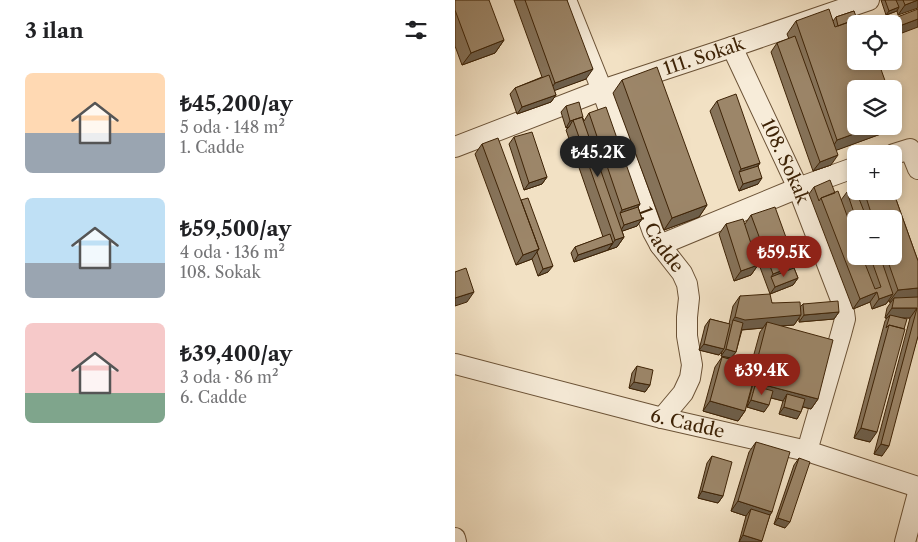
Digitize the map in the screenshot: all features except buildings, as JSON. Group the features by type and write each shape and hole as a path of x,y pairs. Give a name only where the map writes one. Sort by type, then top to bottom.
{"street":[{"name":"1. Cadde","path":"567,0 602,90 653,232 660,245 682,273 687,284 689,298 687,336 692,365 690,378 683,393 662,418"},
{"name":"111. Sokak","path":"455,146 602,90 869,0"},
{"name":"108. Sokak","path":"732,47 798,188 843,305 845,319 807,451"},
{"path":"902,151 918,169"},
{"path":"660,245 798,188 847,170"},
{"name":"6. Cadde","path":"455,364 662,418 807,451 918,486"},
{"path":"905,542 918,493"},
{"path":"455,538 456,542"}]}
